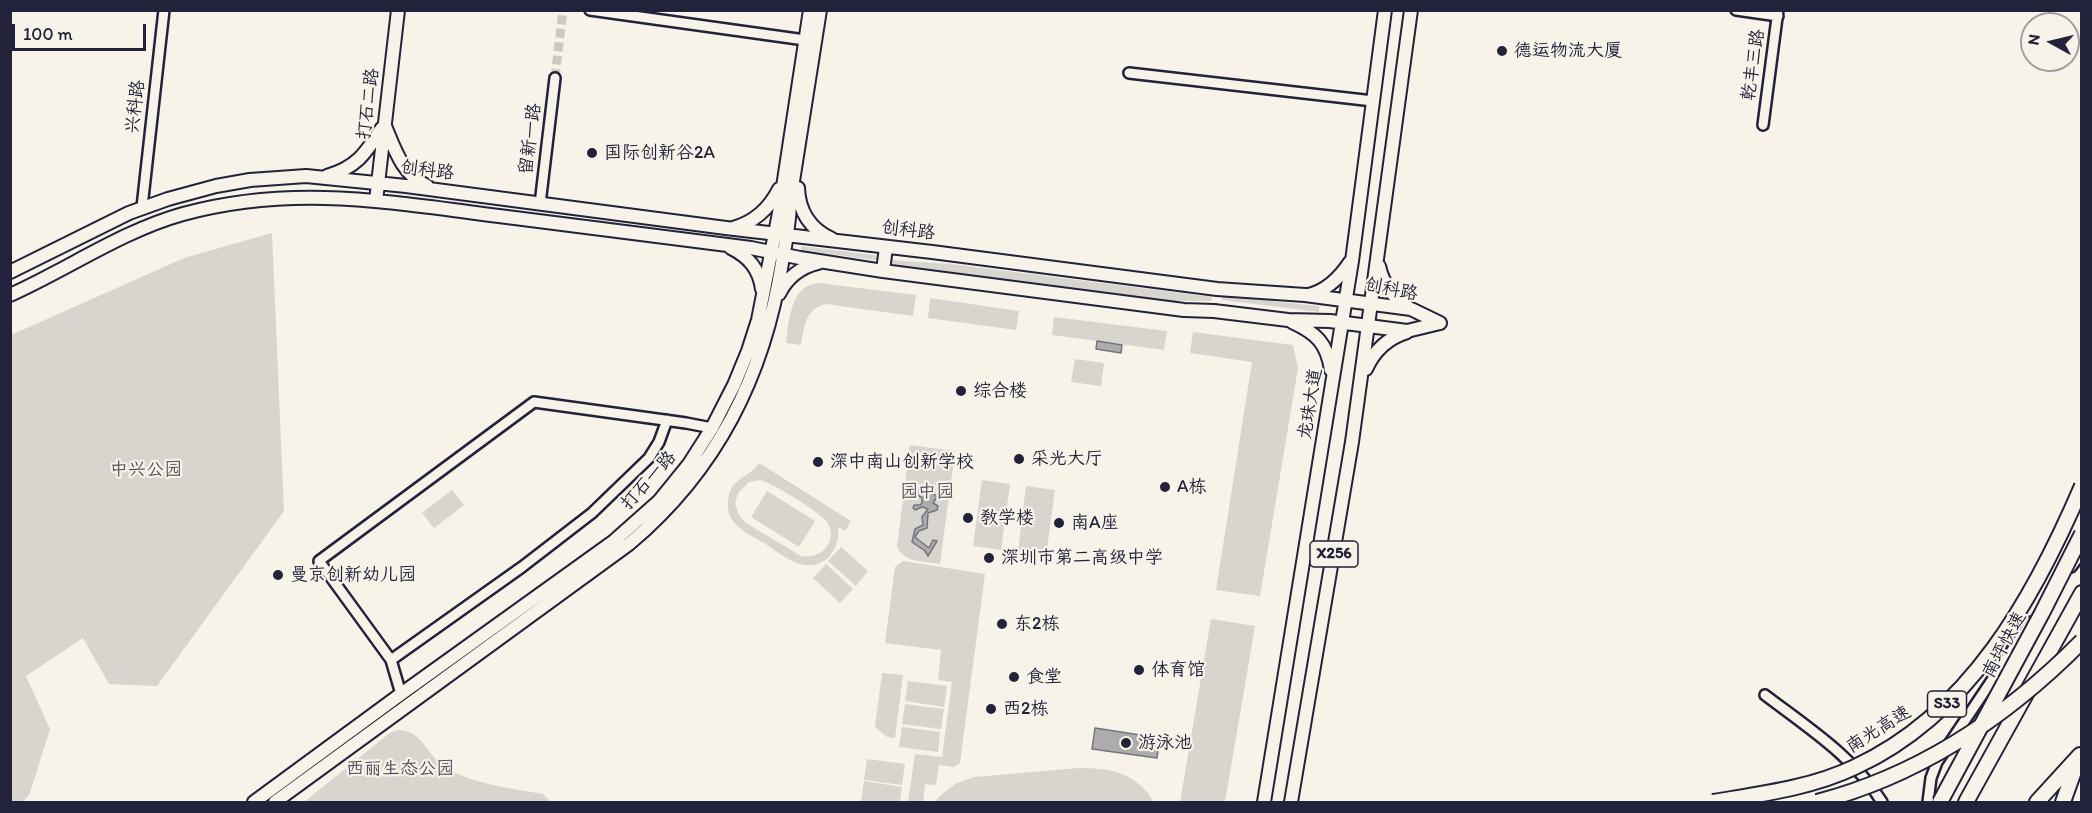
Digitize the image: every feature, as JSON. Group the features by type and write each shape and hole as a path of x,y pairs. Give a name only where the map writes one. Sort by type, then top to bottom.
{"highway":[{"name":"南光高速","path":"1713,802 1783,790 1832,776 1880,754 1929,720 1972,678 2012,622 2082,486"},
{"name":"南坪快速","path":"1940,802 2082,534"},
{"path":"1966,802 2082,593"},
{"name":"S33","path":"1817,802 1883,781 1913,768 1970,736 2006,710 2082,641"},
{"path":"2037,802 2081,754"},
{"path":"2063,802 2081,754"}],"main road":[{"name":"打石二路","path":"376,201 398,10"},
{"name":"打石一路","path":"275,802 611,558 643,532 693,479 724,435 755,370 775,304 785,177 810,10"},
{"name":"打石一路","path":"781,235 790,222 790,200 820,10"},
{"name":"龙珠大道","path":"1264,802 1346,301 1385,10"},
{"name":"X256","path":"1291,802 1331,573 1361,378 1411,10"},
{"path":"1407,36 1420,10"},
{"path":"322,178 344,170 358,161 385,125 405,169 415,179 433,189"},
{"name":"创科路","path":"10,272 142,207 241,181 285,177 322,178 433,189 1217,289 1305,296 1411,309 1440,323 1407,331 1342,322 1288,320 1214,310 1184,310 883,271 721,244 376,201 293,196 224,204 182,214 130,234 10,295"},
{"path":"726,228 745,224 762,213 774,200 785,177"},
{"path":"790,200 798,188 800,205 807,220 820,233 838,242"},
{"path":"721,244 743,255 753,265 761,285 761,306"},
{"path":"883,271 886,247"},
{"path":"1305,296 1331,284 1345,269 1353,252"},
{"name":"打石一路","path":"254,802 631,527 673,485 689,464 725,404 745,358 778,253"},
{"path":"1377,254 1379,268 1386,286 1395,298 1411,309"},
{"path":"775,304 783,288 793,276 811,265 825,262"},
{"path":"1214,310 1217,289"},
{"path":"1288,320 1311,331 1322,343 1330,360 1331,386"},
{"path":"1361,378 1377,350 1407,331"}],"street":[{"name":"兴科路","path":"142,207 164,10"},
{"path":"590,10 805,40 809,80"},
{"path":"1736,10 1778,13"},
{"name":"乾丰三路","path":"1763,125 1778,13"},
{"path":"1129,73 1373,101"},
{"name":"留新一路","path":"540,204 555,78"},
{"path":"401,694 391,660 319,561 534,402 712,428"},
{"path":"391,660 522,567 592,513 649,458 659,442 667,420"},
{"path":"1928,802 1931,778 1937,762 1998,668 2082,552"},
{"path":"1768,698 1848,760 1882,802"}],"green space":[{"name":"中兴公园","path":"272,233 284,511 157,686 109,684 83,638 26,676 50,729 30,793 23,802 11,802 11,335 184,258"},
{"path":"801,246 882,256 881,261 801,250"},
{"path":"889,260 951,264 1212,297 1211,301 1173,301 888,265"},
{"path":"818,283 916,295 913,316 826,304 819,306 810,314 801,345 786,343 790,315 796,298 809,286"},
{"path":"1222,296 1319,306 1319,312 1222,300"},
{"path":"930,298 1019,311 1016,330 928,318"},
{"path":"1054,317 1167,331 1164,350 1052,335"},
{"path":"1193,332 1293,345 1298,368 1260,596 1216,590 1252,362 1190,353"},
{"path":"1075,359 1104,363 1101,386 1071,382"},
{"name":"园中园","path":"910,445 955,451 940,564 904,556 897,546"},
{"path":"759,463 851,521 845,531 838,527 834,550 823,561 809,565 795,562 734,522 728,507 731,489","holes":["760,480 806,505 827,522 831,536 826,548 815,555 801,556 746,523 739,515 735,504 738,493 749,482"]},
{"path":"982,480 1010,484 1001,550 973,546"},
{"path":"1026,486 1055,490 1046,556 1018,552"},
{"path":"452,490 464,505 434,528 422,513"},
{"path":"767,491 815,521 799,547 751,517"},
{"path":"841,547 868,571 856,586 828,561"},
{"path":"903,561 985,574 960,763 954,767 939,765 936,785 925,784 923,802 908,802 915,754 942,757 952,682 938,680 941,650 885,643 895,567"},
{"path":"826,564 853,589 840,603 813,578"},
{"path":"1211,619 1255,626 1225,802 1180,802"},
{"path":"882,673 903,675 895,738 887,737 875,727"},
{"path":"908,681 947,686 944,707 905,701"},
{"path":"905,704 944,709 941,729 902,724"},
{"path":"902,727 940,732 938,752 899,747"},
{"name":"西丽生态公园","path":"405,731 418,738 437,761 453,772 491,784 543,794 551,802 304,802 391,732"},
{"path":"867,759 905,764 902,785 864,780"},
{"path":"1079,768 1102,769 1131,778 1147,792 1154,802 935,802 955,784 974,777"},
{"path":"864,781 902,787 900,802 861,802"}],"shaded area":[{"path":"1097,341 1122,345 1121,353 1096,349"},
{"path":"919,489 937,497 933,503 938,506 937,510 928,513 927,528 919,531 915,537 929,548 933,540 937,541 928,556 912,542 915,529 923,525 922,517 928,509 922,507 915,510 913,508 914,505 922,503 922,498 914,493"},
{"name":"游泳池","path":"1095,728 1160,738 1157,758 1092,749"}],"tunnel":[{"path":"555,78 563,10"}],"place":[{"name":"德运物流大厦","path":"1502,51"},
{"name":"国际创新谷2A","path":"592,153"},
{"name":"综合楼","path":"961,391"},
{"name":"采光大厅","path":"1019,459"},
{"name":"深中南山创新学校","path":"818,462"},
{"name":"A栋","path":"1165,487"},
{"name":"教学楼","path":"968,518"},
{"name":"南A座","path":"1059,523"},
{"name":"深圳市第二高级中学","path":"989,558"},
{"name":"曼京创新幼儿园","path":"278,575"},
{"name":"东2栋","path":"1002,624"},
{"name":"体育馆","path":"1139,670"},
{"name":"食堂","path":"1014,677"},
{"name":"西2栋","path":"991,709"},
{"name":"游泳池","path":"1126,743"}]}
